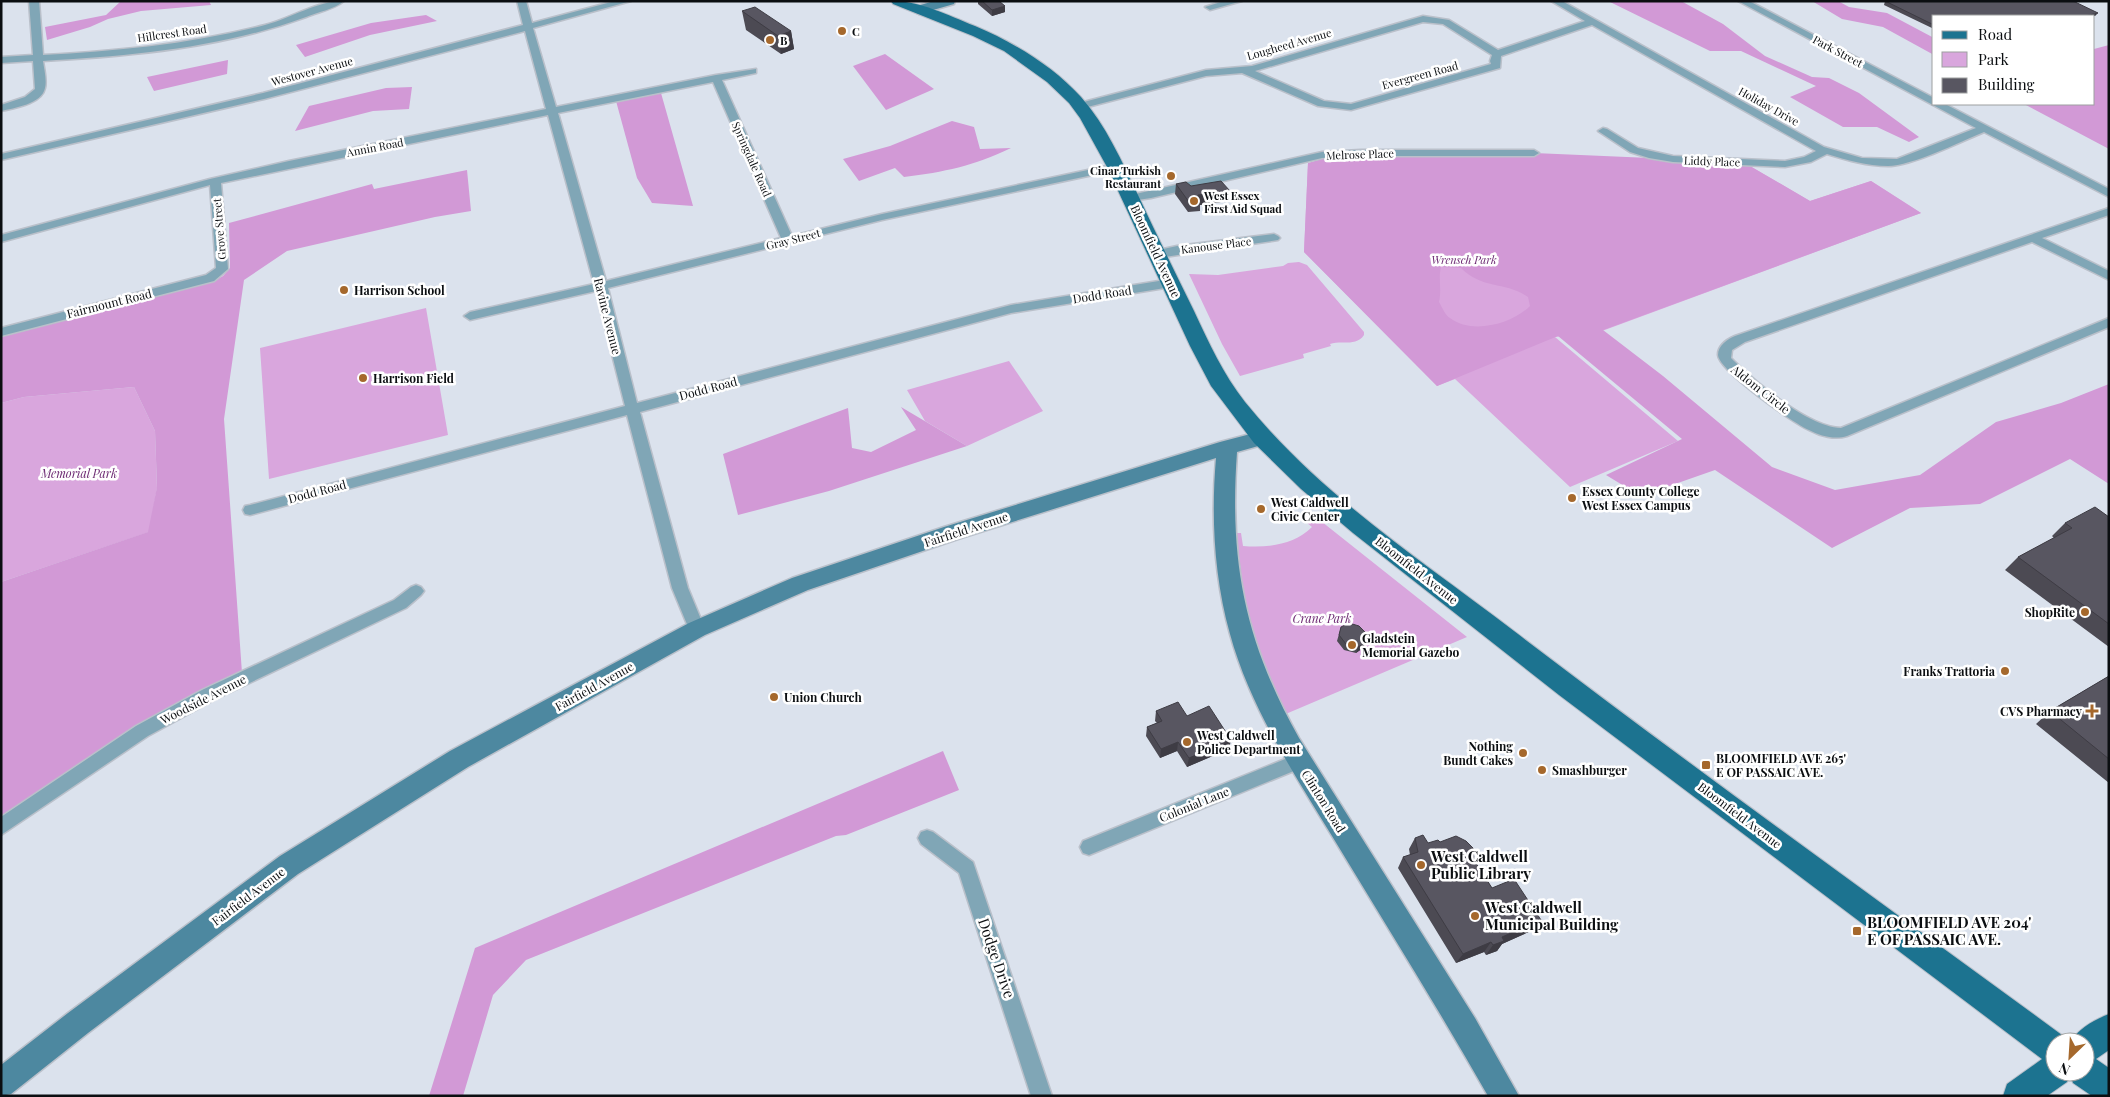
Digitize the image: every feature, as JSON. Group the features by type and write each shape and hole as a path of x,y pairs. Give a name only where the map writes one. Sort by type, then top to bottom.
{"main road":[{"name":"Bloomfield Avenue","path":"898,1 978,33 1023,57 1053,78 1080,106 1101,138 1132,198 1218,380 1262,438 1303,477 1368,533 1568,687 2045,1042"},
{"path":"2095,1040 2109,1030"},
{"path":"2019,1096 2045,1077"},
{"path":"2095,1078 2109,1088"}],"street":[{"path":"1,108 23,101 38,93 40,89 34,1"},
{"name":"Hillcrest Road","path":"1,60 38,56 112,54 180,46 269,27 340,1"},
{"name":"Ravine Avenue","path":"521,1 601,286 606,312 680,588 697,630"},
{"name":"Westover Avenue","path":"1,157 264,96 626,1"},
{"path":"919,10 949,1"},
{"path":"1210,7 1238,1"},
{"name":"Holiday Drive","path":"1555,1 1825,151 1861,162 1899,162 1985,128"},
{"name":"Park Street","path":"1742,1 1932,101"},
{"name":"Lougheed Avenue","path":"1080,106 1206,73 1244,70 1265,65 1424,19 1446,22 1497,54"},
{"path":"1497,54 1592,22"},
{"name":"Evergreen Road","path":"1244,70 1322,104 1351,107 1497,66 1495,61 1497,54"},
{"name":"Annin Road","path":"1,240 215,181 289,164 552,113 753,71"},
{"name":"Springdale Road","path":"716,78 788,240"},
{"path":"1940,105 2109,194"},
{"name":"Liddy Place","path":"1603,131 1634,150 1649,155 1674,159 1785,164 1807,160 1825,151"},
{"name":"Melrose Place","path":"1132,198 1322,155 1361,153 1534,153"},
{"name":"Gray Street","path":"470,316 882,217 1116,168"},
{"name":"Grove Street","path":"215,181 222,269 217,274"},
{"path":"2031,237 2109,211"},
{"path":"2031,237 2109,276"},
{"name":"Aldom Circle","path":"2031,237 1735,341 1728,345 1724,351 1724,357 1735,370 1803,421 1823,430 1842,433 2109,322"},
{"name":"Kanouse Place","path":"1158,254 1274,238"},
{"name":"Fairmount Road","path":"1,332 210,278 217,274"},
{"name":"Dodd Road","path":"250,510 1011,309 1171,283"},
{"name":"Fairfield Avenue","path":"1,1084 78,1023 289,865 459,759 697,630 800,584 951,533 1227,447 1262,438"},
{"name":"Clinton Road","path":"1227,447 1224,528 1229,582 1249,658 1260,686 1300,761 1504,1096"},
{"name":"Woodside Avenue","path":"1,827 142,731 208,695 400,604 416,591"},
{"name":"Colonial Lane","path":"1089,847 1300,761"},
{"name":"Dodge Drive","path":"927,838 966,868 1042,1096"}],"green space":[{"path":"121,1 209,1 211,5 141,11 108,19 90,27 47,40 45,27 106,15"},
{"path":"1608,1 1681,1 1723,24 1765,56 1812,77 1829,78 1859,93 1919,137 1909,142 1877,127 1843,127 1790,97 1816,86 1741,51 1710,51"},
{"path":"1812,1 1838,1 1849,7 1887,13 1932,37 1932,54 1883,27 1842,19"},
{"path":"426,15 437,21 370,35 305,57 296,45 371,23"},
{"path":"2109,45 2109,149 2026,105 2095,105 2095,49"},
{"path":"885,54 934,89 886,110 853,66"},
{"path":"228,60 227,74 154,91 147,77"},
{"path":"412,87 409,109 373,111 295,131 309,106 386,88"},
{"path":"661,93 693,206 652,203 637,178 616,101"},
{"path":"952,121 974,127 980,149 1011,148 971,164 933,173 904,177 895,168 859,181 843,159 890,146"},
{"name":"Wrensch Park","path":"1534,153 1743,162 1810,201 1871,181 1921,213 1603,330 1663,376 1772,467 1835,490 1920,475 1996,422 2061,403 2109,384 2109,484 2070,459 1980,504 1910,508 1832,548 1715,470 1655,491 1629,489 1606,475 1682,439 1558,336 1437,386 1304,252 1308,163 1335,155","holes":["1441,267 1461,268 1478,280 1519,292 1528,297 1530,306 1513,318 1491,325 1469,326 1448,317 1439,302"]},
{"name":"Wrensch Park","path":"1743,162 1810,201 1871,181 1921,213 1602,331 1555,337 1678,441 1570,487 1455,379 1437,386 1304,252 1308,163"},
{"path":"467,170 471,211 435,217 287,251 244,280 224,419 242,673 1,828 1,582 148,532 157,487 155,431 134,387 24,397 1,403 1,337 214,281 223,276 230,268 229,223 372,184 374,189"},
{"path":"1299,262 1307,265 1364,332 1364,335 1357,341 1330,344 1331,346 1303,354 1304,358 1240,376 1222,344 1189,274 1218,275"},
{"name":"Harrison Field","path":"426,308 448,435 269,479 260,348"},
{"path":"1009,361 1043,411 967,446 925,421 907,390"},
{"name":"Memorial Park","path":"134,387 155,431 157,488 149,532 1,582 1,403 24,397"},
{"path":"901,407 967,446 829,491 738,515 723,454 848,408 852,448 871,452 916,430"},
{"name":"Crane Park","path":"1307,510 1467,637 1281,716 1250,644 1236,533 1241,533 1243,546 1271,546 1280,544 1297,538 1312,527 1300,517"},
{"path":"943,751 959,790 846,835 836,836 526,960 493,995 463,1096 429,1096 475,948"}],"building":[{"path":"982,1 999,1 1005,6 992,10"},
{"path":"1885,1 2073,1 2098,13 2089,15 1932,15 1932,24"},
{"path":"755,7 791,31 778,36 742,11"},
{"path":"1221,181 1230,191 1198,195 1201,201 1189,202 1176,184 1186,182 1191,186"},
{"name":"ShopRite","path":"2095,507 2109,517 2109,624 2018,557 2072,528 2065,523"},
{"path":"1349,623 1359,626 1368,635 1366,642 1358,647 1346,644 1339,635 1341,627"},
{"path":"2109,676 2109,759 2050,711"},
{"name":"West Caldwell Police Department","path":"1178,702 1187,716 1209,706 1231,740 1189,758 1178,742 1161,749 1147,727 1162,721 1156,711"},
{"name":"West Caldwell Municipal Building","path":"1423,835 1428,843 1438,840 1440,842 1456,836 1466,841 1473,848 1474,860 1492,888 1514,879 1541,920 1502,937 1504,941 1493,945 1491,942 1463,954 1403,857 1418,852 1415,838"}],"place":[{"name":"C","path":"842,31"},
{"name":"B","path":"770,40"},
{"name":"Cinar Turkish Restaurant","path":"1171,176"},
{"name":"West Essex First Aid Squad","path":"1194,201"},
{"name":"Harrison School","path":"344,290"},
{"name":"Harrison Field","path":"363,378"},
{"name":"Essex County College West Essex Campus","path":"1572,498"},
{"name":"West Caldwell Civic Center","path":"1261,509"},
{"name":"ShopRite","path":"2085,612"},
{"name":"Gladstein Memorial Gazebo","path":"1352,645"},
{"name":"Franks Trattoria","path":"2005,671"},
{"name":"Union Church","path":"774,697"},
{"name":"CVS Pharmacy","path":"2092,711"},
{"name":"West Caldwell Police Department","path":"1187,742"},
{"name":"Nothing Bundt Cakes","path":"1523,753"},
{"name":"BLOOMFIELD AVE 265' E OF PASSAIC AVE.","path":"1706,765"},
{"name":"Smashburger","path":"1542,770"},
{"name":"West Caldwell Public Library","path":"1421,865"},
{"name":"West Caldwell Municipal Building","path":"1475,916"},
{"name":"BLOOMFIELD AVE 204' E OF PASSAIC AVE.","path":"1857,931"}]}
